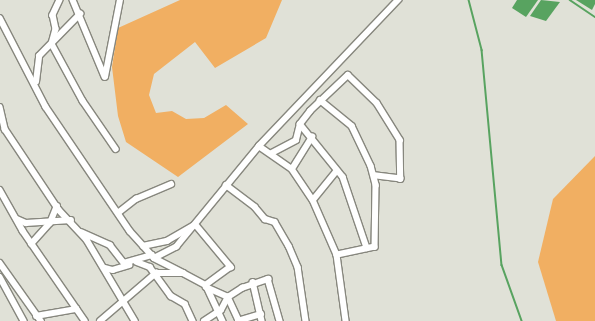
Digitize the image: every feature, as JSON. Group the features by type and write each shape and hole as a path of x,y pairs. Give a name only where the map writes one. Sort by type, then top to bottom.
{"street":[{"path":"60,0 53,15 56,29 52,44 83,101 116,149"},
{"path":"73,0 105,78 120,0"},
{"path":"105,268 114,270 176,247 196,225 226,185 259,146 398,0"},
{"path":"36,82 39,56 80,14"},
{"path":"0,18 36,82 46,107 118,213 143,246 153,256 228,298 239,321 261,314"},
{"path":"272,153 296,140 300,124 320,100 348,75 392,124 402,151 402,178 375,176"},
{"path":"320,100 352,126 375,176 375,246 337,254"},
{"path":"0,107 5,129 57,206 80,231 105,268 135,321"},
{"path":"300,124 312,137 336,172 347,185 367,248"},
{"path":"292,169 312,137"},
{"path":"259,146 272,153 292,169 313,200 337,254 346,321"},
{"path":"313,200 336,172"},
{"path":"118,213 136,199 171,184"},
{"path":"226,185 255,207 265,219 275,222 289,246 298,267 306,321"},
{"path":"0,190 31,244 85,321"},
{"path":"31,244 50,222 57,206"},
{"path":"17,220 26,224 71,220"},
{"path":"143,246 167,241 196,225"},
{"path":"196,225 231,267 206,286"},
{"path":"80,231 110,245 129,265"},
{"path":"137,262 156,273 171,296 185,304 193,321"},
{"path":"0,263 41,321"},
{"path":"100,321 156,273 183,273"},
{"path":"0,277 24,321"},
{"path":"204,321 218,312 228,298 253,282 269,280 280,321"},
{"path":"253,282 262,321"},
{"path":"206,286 223,321"},
{"path":"36,316 76,309"}],"shaded area":[{"path":"180,0 282,0 266,38 215,68 195,42 154,74 149,95 156,113 172,111 186,119 204,118 226,105 248,124 178,177 126,142 118,116 112,67 118,28"},
{"path":"517,0 538,0 526,17 512,8"},
{"path":"541,0 560,2 546,21 530,16"},
{"path":"576,0 595,0 595,4 592,10"},
{"path":"595,156 595,321 556,321 538,262 553,199"}],"waterway":[{"path":"469,0 482,50 502,265 522,321"},
{"path":"570,0 595,17"}]}
